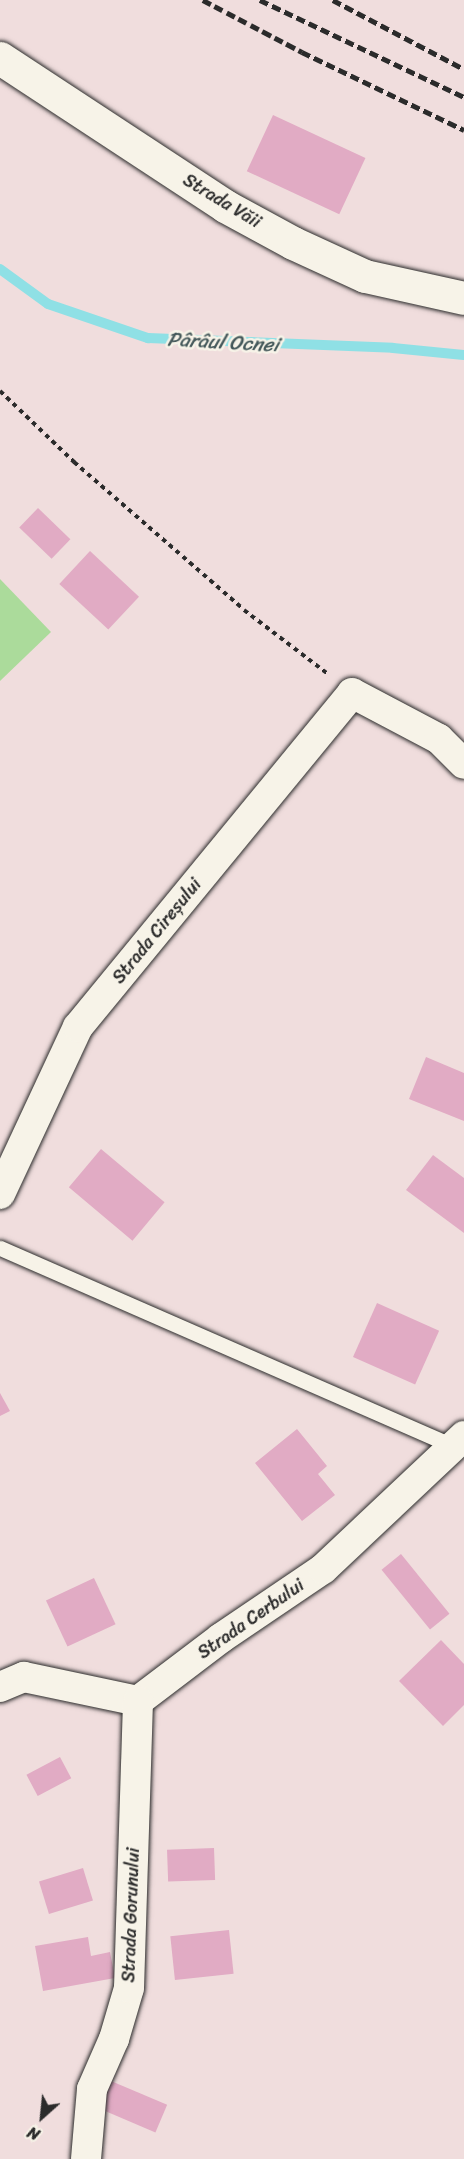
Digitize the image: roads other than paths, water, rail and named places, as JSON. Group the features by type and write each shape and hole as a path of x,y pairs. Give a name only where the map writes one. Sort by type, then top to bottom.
{"main road":[{"name":"Strada Văii","path":"0,58 225,206 293,243 365,276 464,298"}],"street":[{"name":"Strada Cireșului","path":"0,1194 78,1027 352,693 439,739 464,764"},
{"name":"Strada Cerbului","path":"138,1701 221,1638 323,1569 459,1441"},
{"path":"0,1686 24,1677 138,1701"},
{"name":"Strada Gorunului","path":"86,2159 92,2089 114,2039 129,1988 138,1701"}],"lane":[{"path":"0,1248 459,1441"}],"waterway":[{"name":"Pârâul Ocnei","path":"0,269 48,304 148,338 393,348 464,355"}],"railway":[{"path":"203,0 302,52 464,130"},
{"path":"260,0 464,97"},
{"path":"333,0 464,69"}]}
